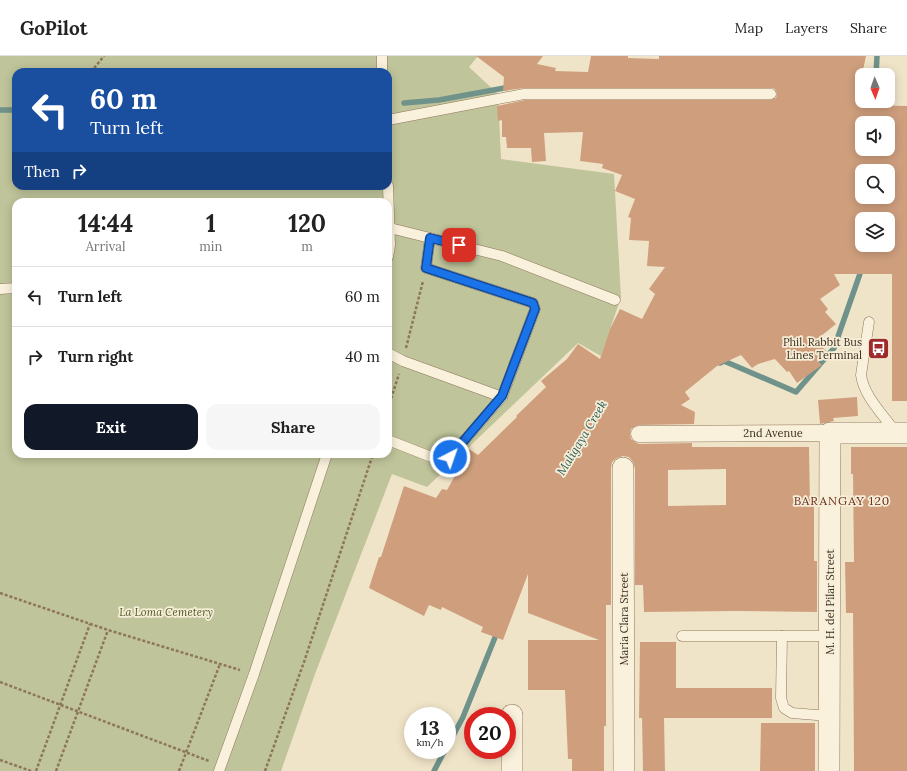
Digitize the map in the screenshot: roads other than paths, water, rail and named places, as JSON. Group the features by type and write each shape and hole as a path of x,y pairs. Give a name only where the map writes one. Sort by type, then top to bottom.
{"street":[{"name":"M. H. del Pilar Street","path":"829,771 830,433"},
{"name":"2nd Avenue","path":"639,434 901,433"},
{"name":"Maria Clara Street","path":"623,468 624,771"},
{"path":"512,759 512,771"}],"lane":[{"path":"382,56 382,68"},
{"path":"392,119 524,94 771,94"},
{"path":"392,228 502,256 615,300"},
{"path":"392,442 439,460 445,460 450,457 502,396 535,309 533,303 426,268 430,238"},
{"path":"0,289 12,288"},
{"path":"869,322 861,375 862,383 901,433"},
{"path":"392,355 403,361 502,396"},
{"path":"220,768 254,674 326,458"},
{"path":"682,636 830,636"},
{"path":"782,636 780,698 784,708 792,713 829,716"}],"waterway":[{"name":"Maligaya Creek","path":"876,68 877,56"},
{"path":"404,103 439,100 510,87"},
{"name":"Maligaya Creek","path":"873,116 874,108"},
{"path":"0,110 12,110"},
{"name":"Maligaya Creek","path":"720,363 724,361 796,392 834,348 862,268"},
{"name":"Maligaya Creek","path":"456,730 463,717 498,630"},
{"name":"Maligaya Creek","path":"434,771 440,759"}],"place":[{"name":"Phil. Rabbit Bus Lines Terminal","path":"878,348"}],"district":[{"name":"BARANGAY 120","path":"842,501"}],"park label":[{"name":"La Loma Cemetery","path":"166,612"}]}
